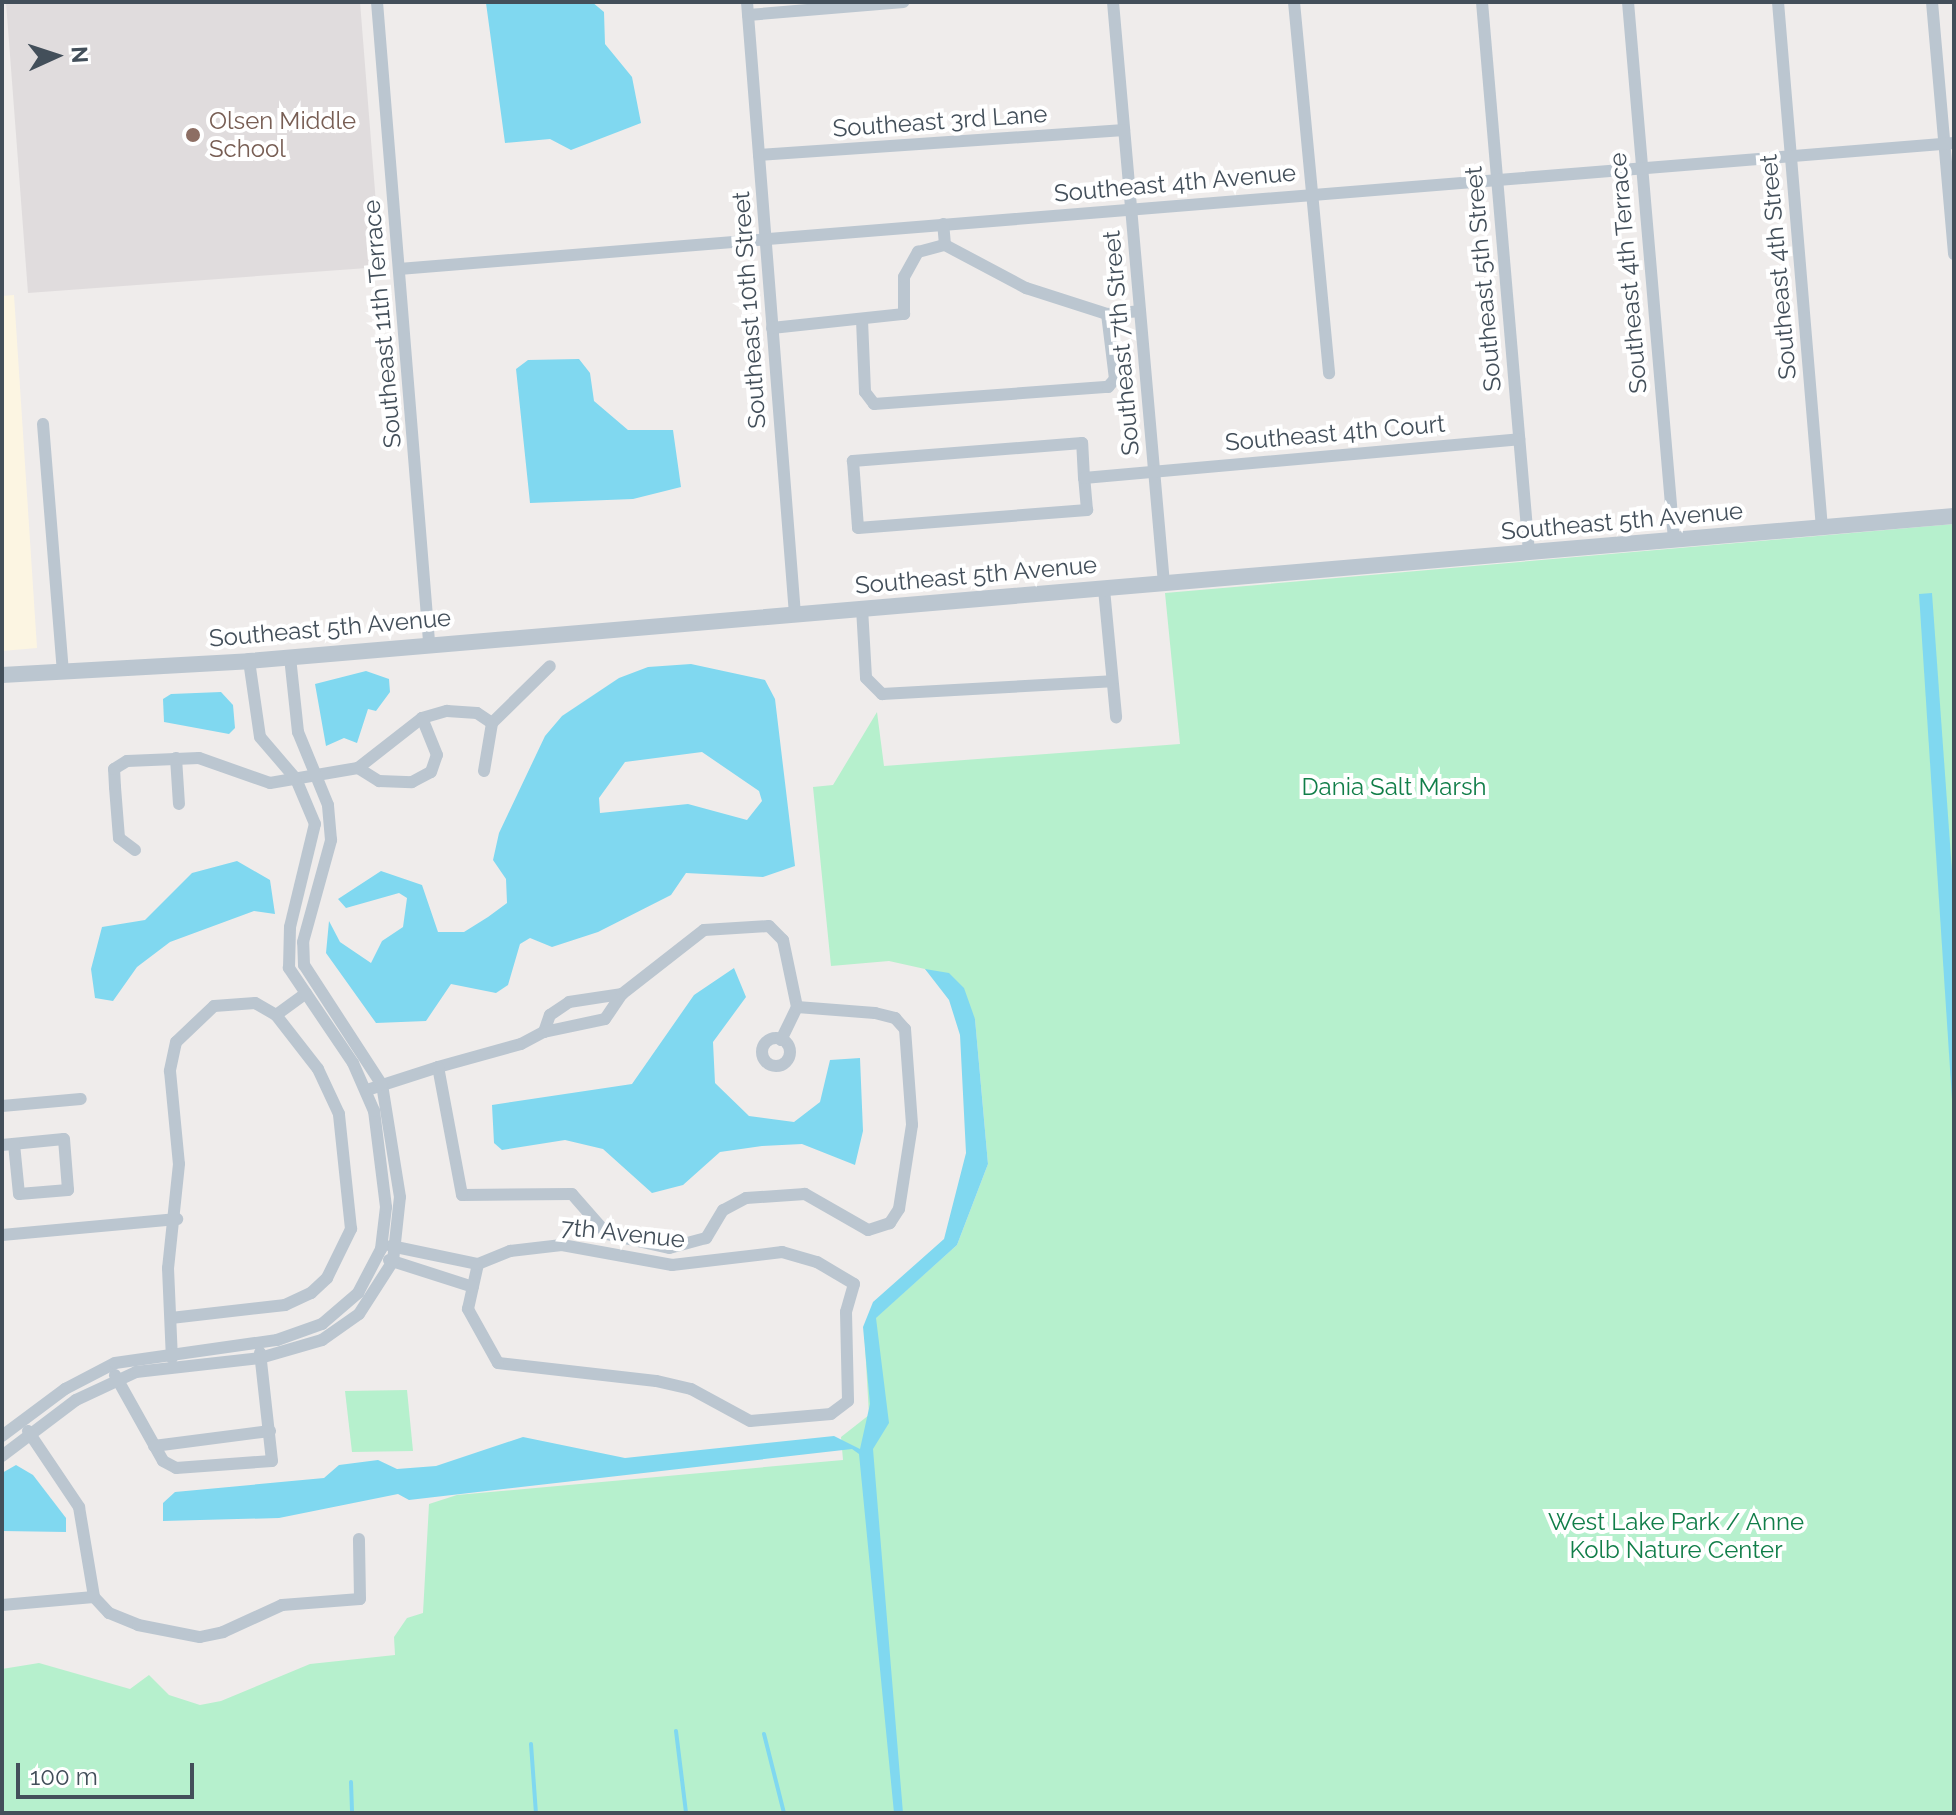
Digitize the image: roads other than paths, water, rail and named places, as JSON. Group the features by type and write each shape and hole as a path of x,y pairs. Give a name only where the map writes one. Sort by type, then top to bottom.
{"street":[{"name":"Southeast 11th Terrace","path":"377,2 429,642"},
{"path":"747,9 903,2"},
{"name":"Southeast 7th Street","path":"1113,2 1164,584"},
{"path":"1294,2 1329,373"},
{"name":"Southeast 5th Street","path":"1482,2 1529,553"},
{"name":"Southeast 4th Terrace","path":"1628,2 1674,540"},
{"name":"Southeast 4th Street","path":"1778,2 1822,528"},
{"path":"1932,2 1949,143 1954,254"},
{"name":"Southeast 10th Street","path":"747,9 795,614"},
{"name":"Southeast 3rd Lane","path":"759,155 1124,130"},
{"name":"Southeast 4th Avenue","path":"399,269 1949,143"},
{"path":"943,224 945,245"},
{"path":"772,328 904,314 904,277 918,252 945,245 1026,288 1107,314 1140,311"},
{"path":"862,320 865,392 874,404 1108,387 1115,379 1107,314"},
{"path":"43,424 63,670"},
{"name":"Southeast 4th Court","path":"1084,478 1519,439"},
{"path":"1082,443 1084,478 1087,510 858,528 853,461 1082,443"},
{"name":"Southeast 5th Avenue","path":"2,675 249,661 429,642 1104,589 1954,516"},
{"path":"1104,589 1116,717"},
{"path":"862,608 866,678 882,694 1112,681"},
{"path":"2,1456 71,1403 117,1379 172,1358 260,1358 344,1328 393,1261 400,1197 382,1085 313,988 303,942 331,840 317,776 298,732 290,657"},
{"path":"2,1436 63,1390 110,1365 259,1343 322,1324 358,1293 380,1250 381,1146 367,1090 302,996 286,947 315,824 296,779 260,737 249,661"},
{"path":"484,771 492,723 550,666"},
{"path":"135,850 119,838 114,769 176,758 199,758 270,783 358,768 422,718 447,711 492,723"},
{"path":"358,768 394,784 431,772 437,755 422,718"},
{"path":"176,758 179,804"},
{"path":"367,1090 544,1032 605,1019 622,994 704,930 769,926 783,940 797,1007 781,1040"},
{"path":"276,1015 313,988"},
{"path":"544,1032 550,1015 569,1002 622,994"},
{"path":"171,1318 285,1305 311,1293 327,1278 351,1229 347,1145 318,1069 276,1015 241,1001 214,1006 176,1042 170,1071 177,1219 168,1268 172,1358"},
{"path":"438,1067 462,1195 572,1194 607,1234 669,1248 706,1238 723,1210 746,1198 785,1192 805,1194 868,1230 882,1228 899,1209 912,1125 905,1029 895,1018 875,1013 797,1007"},
{"path":"2,1106 81,1099"},
{"path":"64,1139 68,1190 19,1194 8,1144 64,1139"},
{"path":"2,1235 177,1219"},
{"name":"7th Avenue","path":"473,1287 468,1309 498,1363 656,1381 691,1389 750,1421 841,1410 848,1401 846,1312 854,1284 782,1252 672,1265 562,1245 510,1251 478,1264"},
{"path":"396,1246 478,1264 473,1287 393,1261 380,1250 396,1246"},
{"path":"441,1277 447,1257"},
{"path":"110,1365 154,1446 176,1468 272,1461 259,1343"},
{"path":"63,1390 71,1403"},
{"path":"21,1422 79,1507 94,1597"},
{"path":"154,1446 270,1431"},
{"path":"2,1605 94,1597 138,1625 200,1637 223,1632 282,1605 360,1599 359,1539"}],"water":[{"path":"592,2 604,12 605,44 632,77 641,123 571,150 550,139 505,143 486,3"},
{"path":"579,359 590,373 594,401 628,430 673,430 681,487 633,499 530,503 516,369 528,360"},
{"path":"1932,593 1954,899 1954,1130 1919,594"},
{"path":"691,664 765,680 775,699 795,866 763,877 686,873 671,895 598,932 552,947 530,938 520,944 508,985 496,993 451,984 426,1021 376,1023 326,953 329,921 340,942 371,963 382,941 403,927 407,898 399,893 346,908 338,899 381,871 422,885 438,932 464,932 507,903 506,879 493,860 499,833 545,736 562,716 619,678 648,667","holes":["702,752 759,791 762,801 747,820 688,804 600,813 599,798 625,762"]},
{"path":"366,671 389,679 390,692 376,711 368,709 357,743 344,738 326,746 315,684"},
{"path":"221,692 233,705 235,728 229,734 164,722 163,699 171,694"},
{"path":"237,861 270,880 275,914 254,911 170,942 137,967 113,1001 95,998 91,969 102,927 145,920 192,873"},
{"path":"734,968 746,997 713,1042 715,1083 749,1116 794,1122 820,1102 830,1060 860,1058 863,1131 855,1165 802,1144 762,1146 720,1152 683,1185 652,1193 603,1149 565,1140 502,1150 494,1143 492,1105 632,1084 694,995"},
{"path":"925,969 949,973 964,988 975,1019 988,1164 957,1245 876,1318 889,1423 873,1449 903,1813 894,1813 859,1454 852,1449 409,1500 398,1494 279,1518 163,1521 163,1503 175,1492 324,1478 339,1465 378,1460 397,1469 436,1466 523,1437 625,1458 834,1436 860,1449 870,1404 863,1327 873,1302 944,1239 966,1153 960,1035 949,1000"},
{"path":"16,1465 33,1475 66,1518 66,1532 2,1531 2,1473"}],"waterway":[{"path":"676,1731 686,1813"},
{"path":"764,1734 784,1813"},
{"path":"531,1744 536,1813"},
{"path":"351,1782 352,1813"}],"place":[{"name":"Olsen Middle School","path":"193,135"}],"park label":[{"name":"Dania Salt Marsh","path":"1394,787"},
{"name":"West Lake Park / Anne Kolb Nature Center","path":"1676,1536"}]}
